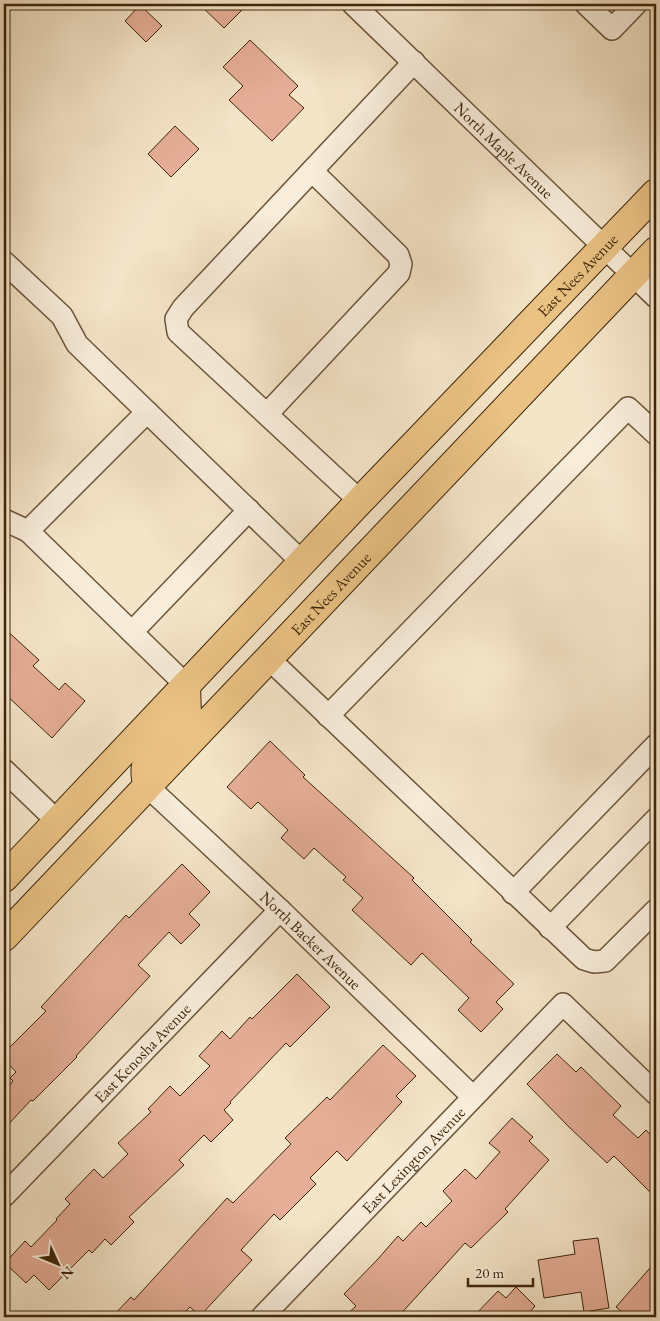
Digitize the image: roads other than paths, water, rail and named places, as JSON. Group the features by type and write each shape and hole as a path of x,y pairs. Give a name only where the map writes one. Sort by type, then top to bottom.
{"main road":[{"name":"East Nees Avenue","path":"4,878 303,563 360,500 656,193"},
{"name":"East Nees Avenue","path":"4,937 656,251"},
{"path":"147,786 145,772 152,752 187,714 186,685"}],"street":[{"name":"North Maple Avenue","path":"353,4 656,297"},
{"path":"586,4 612,29 636,4"},
{"path":"360,500 178,332 176,319 183,308 414,62"},
{"path":"267,414 399,273 401,264 398,255 312,171"},
{"path":"4,262 62,316 77,344 303,563"},
{"path":"328,716 628,408 656,434"},
{"path":"28,531 147,412"},
{"path":"132,632 249,510"},
{"path":"4,520 28,531 186,685"},
{"path":"269,659 584,959 601,962 610,958 656,910"},
{"path":"513,893 656,746"},
{"path":"4,770 58,822"},
{"name":"North Backer Avenue","path":"147,786 280,910 473,1097"},
{"path":"550,928 656,820"},
{"name":"East Kenosha Avenue","path":"4,1196 280,910"},
{"name":"East Lexington Avenue","path":"262,1317 563,1004 656,1094"}]}
